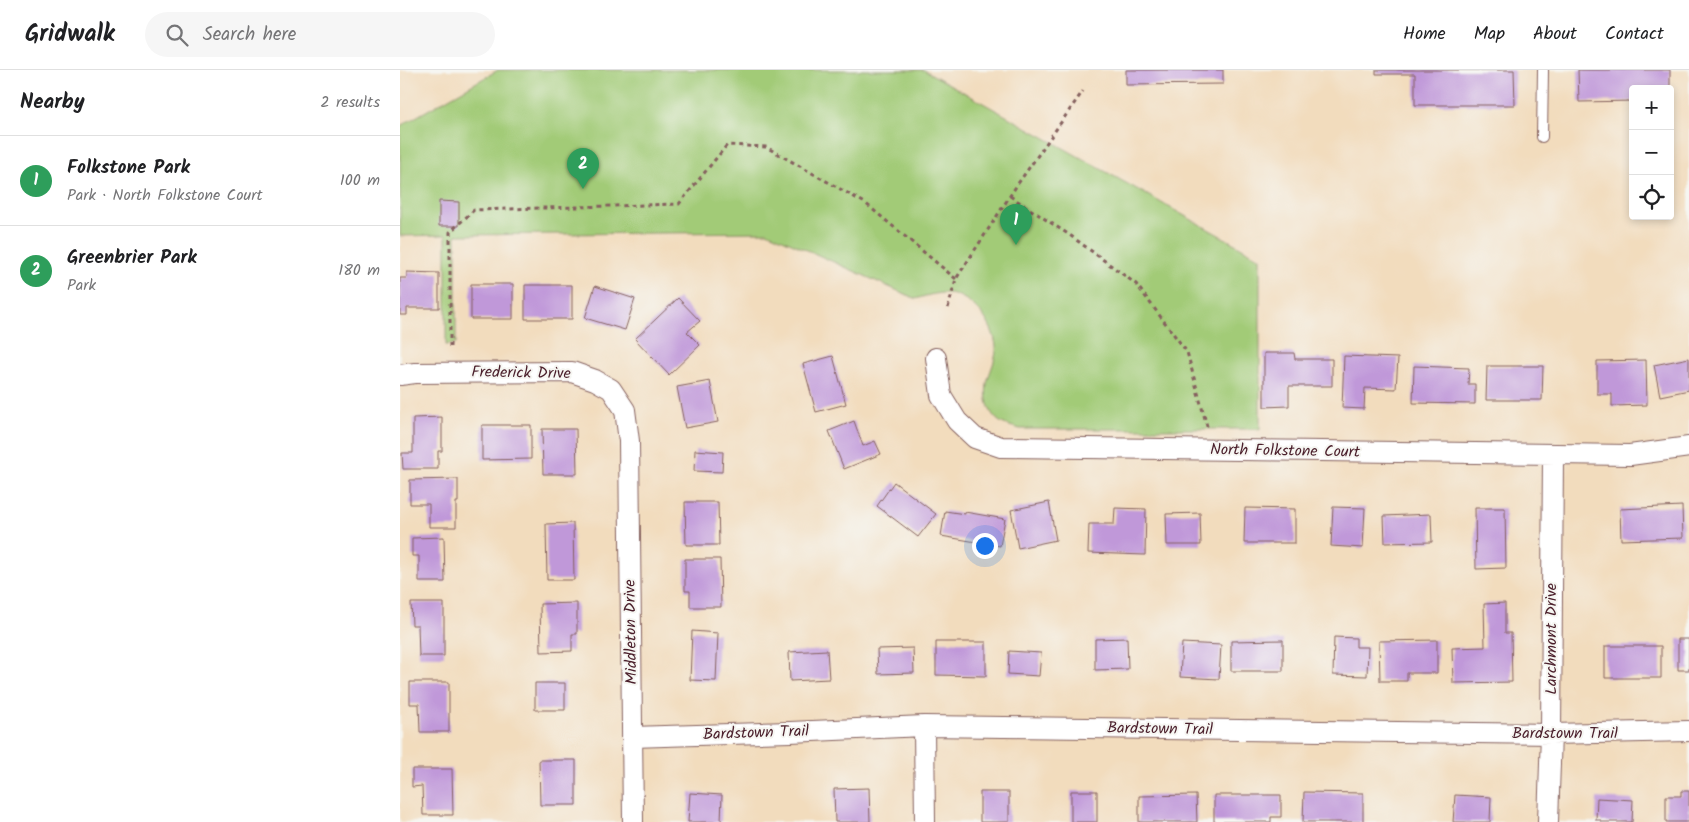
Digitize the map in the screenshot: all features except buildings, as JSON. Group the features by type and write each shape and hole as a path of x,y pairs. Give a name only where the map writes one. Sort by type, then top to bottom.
{"street":[{"name":"North Folkstone Court","path":"936,358 941,395 957,421 975,438 1002,447 1552,455 1630,455 1689,447"},
{"name":"Frederick Drive","path":"400,375 415,373 572,372 595,380 611,389 625,410 629,441"},
{"name":"Middleton Drive","path":"629,441 633,822"},
{"name":"Larchmont Drive","path":"1548,822 1551,734 1552,455"},
{"name":"Bardstown Trail","path":"632,737 924,726 1551,734 1689,731"},
{"path":"924,726 925,822"}],"lane":[{"path":"1542,137 1543,70"}],"path":[{"path":"948,308 956,278 1083,91"},
{"path":"450,347 450,232 474,210 678,204 727,145 766,147 865,203 956,278"},
{"path":"1010,196 1071,236 1136,284 1186,352 1209,433"}],"green space":[{"path":"498,70 924,70 1260,258 1260,429 1020,429 1004,424 993,415 988,404 986,391 996,354 996,346 987,321 976,307 962,297 949,293 935,294 916,299 767,232 456,235 456,344 446,345 446,235 400,236 400,126"}],"place":[{"name":"Greenbrier Park","path":"583,189"},
{"name":"Folkstone Park","path":"1016,245"}]}
